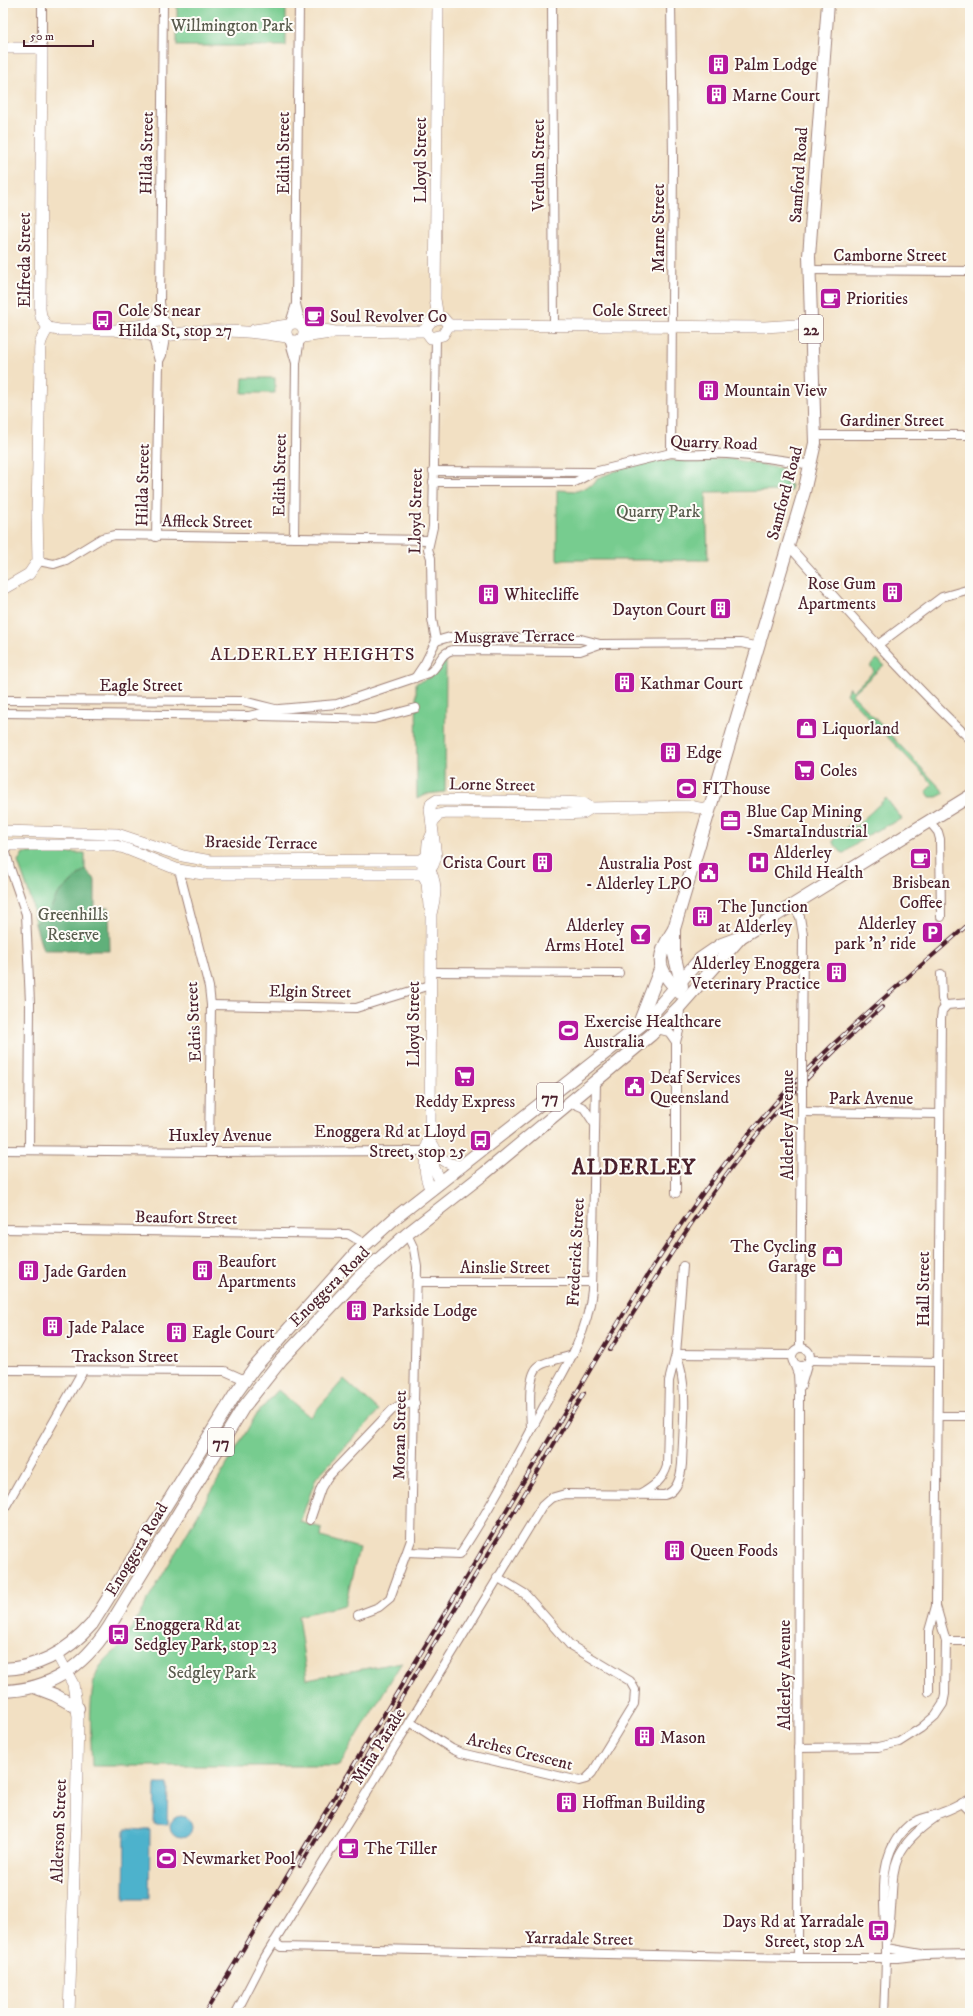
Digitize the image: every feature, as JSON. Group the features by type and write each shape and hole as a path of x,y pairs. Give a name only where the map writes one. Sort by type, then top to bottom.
{"main road":[{"name":"Samford Road","path":"685,1000 674,983 661,968 661,960 666,942 674,929 811,466 815,435 810,270 812,210 828,3"},
{"path":"741,937 970,796"},
{"name":"Samford Road","path":"674,929 674,983"},
{"name":"Enoggera Road","path":"3,1669 33,1664 56,1654 79,1638 99,1614 210,1433 245,1380 365,1244 395,1218 598,1060 653,1013 674,983 704,956 722,944 741,937"},
{"name":"Enoggera Road","path":"3,1691 34,1687 67,1672 90,1654 101,1639 230,1427 265,1378 334,1301 406,1234 485,1173 596,1081 657,1028 685,1000 741,937"},
{"path":"638,1026 661,968"},
{"path":"655,980 674,983"},
{"path":"441,1182 452,1198"},
{"path":"431,1190 437,1195 452,1198"},
{"path":"395,1218 406,1234"},
{"path":"34,1687 55,1695 78,1708"}],"street":[{"name":"Elfreda Street","path":"38,561 37,513 40,362 38,350 40,341 48,328 41,317 40,309 42,3"},
{"name":"Hilda Street","path":"159,323 163,3"},
{"name":"Edith Street","path":"295,325 299,3"},
{"name":"Lloyd Street","path":"438,3 435,299 438,318"},
{"name":"Verdun Street","path":"552,3 554,327"},
{"name":"Marne Street","path":"671,3 671,453"},
{"path":"3,48 42,48"},
{"name":"Camborne Street","path":"810,270 970,271"},
{"path":"438,318 446,320 448,325 443,335 436,338 431,338 426,331 428,324 438,318"},
{"path":"114,330 159,323 186,327 196,331"},
{"path":"159,323 150,330 159,336"},
{"path":"159,323 169,330 159,336"},
{"name":"Cole Street","path":"448,325 554,327 764,327 811,324"},
{"path":"48,328 59,330 114,330 159,336 196,331 250,332 295,325 335,332"},
{"path":"295,325 285,332 295,338"},
{"path":"295,325 304,332 295,338"},
{"path":"250,332 263,335 295,338 335,332 426,331"},
{"name":"Hilda Street","path":"156,537 159,361 162,355 159,336"},
{"name":"Edith Street","path":"294,538 295,338"},
{"name":"Lloyd Street","path":"436,338 433,527 429,540 432,618 436,641"},
{"name":"Gardiner Street","path":"815,435 970,436"},
{"name":"Quarry Road","path":"433,482 575,482 594,472 671,453 682,455 726,454 782,460 811,466"},
{"name":"Quarry Road","path":"433,471 594,472"},
{"name":"Affleck Street","path":"38,561 54,564 66,560 102,538 115,536 429,540"},
{"path":"788,545 943,714 970,739"},
{"path":"3,588 29,574 38,561"},
{"path":"879,644 942,597 970,589"},
{"name":"Musgrave Terrace","path":"436,641 450,637 581,639 600,644 741,643 758,647"},
{"path":"414,678 425,663 436,641"},
{"name":"Musgrave Terrace","path":"414,678 432,671 443,655 453,650 580,651 600,644"},
{"name":"Eagle Street","path":"249,716 278,709 337,704 414,678"},
{"name":"Eagle Street","path":"3,700 243,701 278,709"},
{"name":"Eagle Street","path":"3,713 374,718 416,708"},
{"name":"Lorne Street","path":"429,855 428,842 432,828 430,806 436,801 441,800 583,803 591,808 689,806 709,810"},
{"path":"929,821 938,832 940,839 941,917"},
{"name":"Braeside Terrace","path":"3,832 117,834 183,856 211,861 429,855"},
{"path":"4,845 10,868 26,914 30,1003 29,1150"},
{"name":"Braeside Terrace","path":"4,845 112,845 124,848 179,870 203,874 426,871"},
{"path":"426,871 434,865 429,855"},
{"name":"Edris Street","path":"179,870 209,986 209,1152"},
{"name":"Lloyd Street","path":"426,871 435,879 431,914 430,972 430,1133 432,1151 426,1176 431,1190"},
{"name":"Alderley Avenue","path":"793,905 800,918 803,935 800,1348"},
{"path":"430,972 619,973"},
{"name":"Hall Street","path":"929,1692 929,1631 936,1606 940,1018 945,1007 942,999 941,974"},
{"name":"Elgin Street","path":"210,1005 356,1008 430,986"},
{"path":"676,1193 676,1042 685,1000"},
{"path":"945,1007 952,1004 970,1003"},
{"path":"657,1028 669,1032 676,1042"},
{"name":"Frederick Street","path":"408,1552 460,1554 573,1355 587,1316 592,1282 596,1081"},
{"path":"570,1102 584,1108 594,1123"},
{"name":"Park Avenue","path":"802,1112 940,1114"},
{"name":"Huxley Avenue","path":"3,1150 209,1152 432,1151"},
{"path":"432,1151 434,1168 441,1182"},
{"name":"Lloyd Street","path":"432,1151 446,1163 462,1166"},
{"name":"Beaufort Street","path":"3,1229 348,1234 365,1244"},
{"name":"Moran Street","path":"358,1615 379,1607 390,1598 408,1552 411,1538 417,1282 416,1255 406,1234"},
{"path":"641,1494 659,1480 666,1469 669,1381 676,1354 684,1266"},
{"name":"Ainslie Street","path":"417,1282 592,1282"},
{"path":"793,1358 795,1350 800,1348 807,1351 809,1355 808,1361"},
{"path":"676,1354 793,1358 799,1365 808,1361 938,1362"},
{"path":"641,1494 668,1494 675,1487 680,1476 683,1384 681,1367 676,1354"},
{"name":"Frederick Street","path":"531,1431 531,1382 534,1371 542,1364 573,1355"},
{"name":"Alderley Avenue","path":"793,1358 798,1375 799,1392 798,1958"},
{"name":"Alderley Avenue","path":"799,1392 808,1361"},
{"name":"Trackson Street","path":"3,1370 82,1372 226,1371 245,1380"},
{"path":"3,1511 82,1372"},
{"path":"310,1520 321,1488 327,1478 392,1410 400,1405 415,1403"},
{"path":"938,1416 970,1416"},
{"name":"Mina Parade","path":"236,2013 274,1942 539,1509 551,1498 567,1494 641,1494"},
{"name":"Arches Crescent","path":"410,1722 452,1750 579,1781 586,1779 592,1773 634,1704 635,1690 630,1681 570,1645 526,1594 498,1577"},
{"name":"Hall Street","path":"798,1748 882,1747 899,1742 926,1725 937,1714 944,1701 946,1641 936,1606"},
{"path":"946,1641 970,1642"},
{"name":"Alderson Street","path":"56,1654 67,1672 74,1689 78,1708 76,1820 69,2013"},
{"path":"884,2013 886,1958 884,1919 885,1884 890,1853 898,1838 911,1824 943,1812 966,1801 970,1811"},
{"name":"Yarradale Street","path":"274,1942 281,1947 798,1958 886,1958 924,1955"},
{"path":"886,1948 924,1955 970,1954"}],"green space":[{"name":"Willmington Park","path":"177,3 286,3 286,46 177,46"},
{"path":"243,378 275,378 275,393 242,393"},
{"name":"Quarry Park","path":"727,458 788,470 785,482 791,485 791,491 706,492 708,560 557,560 557,490 577,491 594,484 598,478 618,470 657,461"},
{"path":"877,659 884,665 852,694 945,793 937,797 930,797 926,791 933,784 846,694 849,687 853,691 874,671 870,666"},
{"path":"446,661 445,792 426,794 417,799 416,683 431,677"},
{"path":"886,798 902,819 873,832 842,853 833,843 833,840 851,823 855,827"},
{"name":"Greenhills Reserve","path":"23,853 85,853 85,869 57,895 48,914 35,924 32,902 18,862"},
{"name":"Greenhills Reserve","path":"85,869 95,879 95,908 109,908 110,951 43,951 35,924 48,914 57,895"},
{"name":"Sedgley Park","path":"344,1379 379,1411 316,1478 300,1522 322,1528 321,1537 359,1548 345,1605 298,1616 307,1679 402,1662 339,1766 92,1766 91,1701 95,1677 99,1668 106,1659 121,1646 256,1415 278,1390 310,1417"}],"water":[{"path":"155,1784 168,1784 167,1825 154,1824"},
{"path":"177,1816 185,1816 192,1823 192,1831 185,1838 177,1838 170,1831 170,1823"},
{"path":"125,1829 150,1830 149,1899 124,1899"}],"railway":[{"path":"205,2013 606,1343 656,1262 709,1184 764,1116 819,1057 970,923"},
{"path":"610,1350 691,1224 759,1132 792,1094 845,1041 882,1007"},
{"path":"300,1866 584,1393"}],"place":[{"name":"Palm Lodge","path":"719,64"},
{"name":"Marne Court","path":"716,95"},
{"name":"Priorities","path":"830,298"},
{"name":"Soul Revolver Co","path":"314,316"},
{"name":"Cole St near Hilda St, stop 27","path":"102,320"},
{"name":"Mountain View","path":"708,390"},
{"name":"Rose Gum Apartments","path":"892,593"},
{"name":"Whitecliffe","path":"488,594"},
{"name":"Dayton Court","path":"721,609"},
{"name":"Kathmar Court","path":"624,683"},
{"name":"Liquorland","path":"807,728"},
{"name":"Edge","path":"671,752"},
{"name":"Coles","path":"805,770"},
{"name":"FIThouse","path":"687,788"},
{"name":"Blue Cap Mining -SmartaIndustrial","path":"730,821"},
{"name":"Brisbean Coffee","path":"921,858"},
{"name":"Crista Court","path":"542,862"},
{"name":"Alderley Child Health","path":"759,862"},
{"name":"Australia Post - Alderley LPO","path":"708,873"},
{"name":"The Junction at Alderley","path":"702,916"},
{"name":"Alderley park 'n' ride","path":"932,933"},
{"name":"Alderley Arms Hotel","path":"640,935"},
{"name":"Alderley Enoggera Veterinary Practice","path":"836,973"},
{"name":"Exercise Healthcare Australia","path":"568,1031"},
{"name":"Reddy Express","path":"465,1077"},
{"name":"Deaf Services Queensland","path":"635,1087"},
{"name":"Enoggera Rd at Lloyd Street, stop 25","path":"481,1141"},
{"name":"The Cycling Garage","path":"832,1256"},
{"name":"Jade Garden","path":"28,1271"},
{"name":"Beaufort Apartments","path":"203,1271"},
{"name":"Parkside Lodge","path":"357,1310"},
{"name":"Jade Palace","path":"53,1327"},
{"name":"Eagle Court","path":"176,1332"},
{"name":"Queen Foods","path":"674,1550"},
{"name":"Enoggera Rd at Sedgley Park, stop 23","path":"118,1634"},
{"name":"Mason","path":"645,1737"},
{"name":"Hoffman Building","path":"566,1802"},
{"name":"The Tiller","path":"349,1848"},
{"name":"Newmarket Pool","path":"167,1858"},
{"name":"Days Rd at Yarradale Street, stop 2A","path":"879,1931"}],"district":[{"name":"ALDERLEY HEIGHTS","path":"313,654"},
{"name":"ALDERLEY","path":"634,1167"}]}
